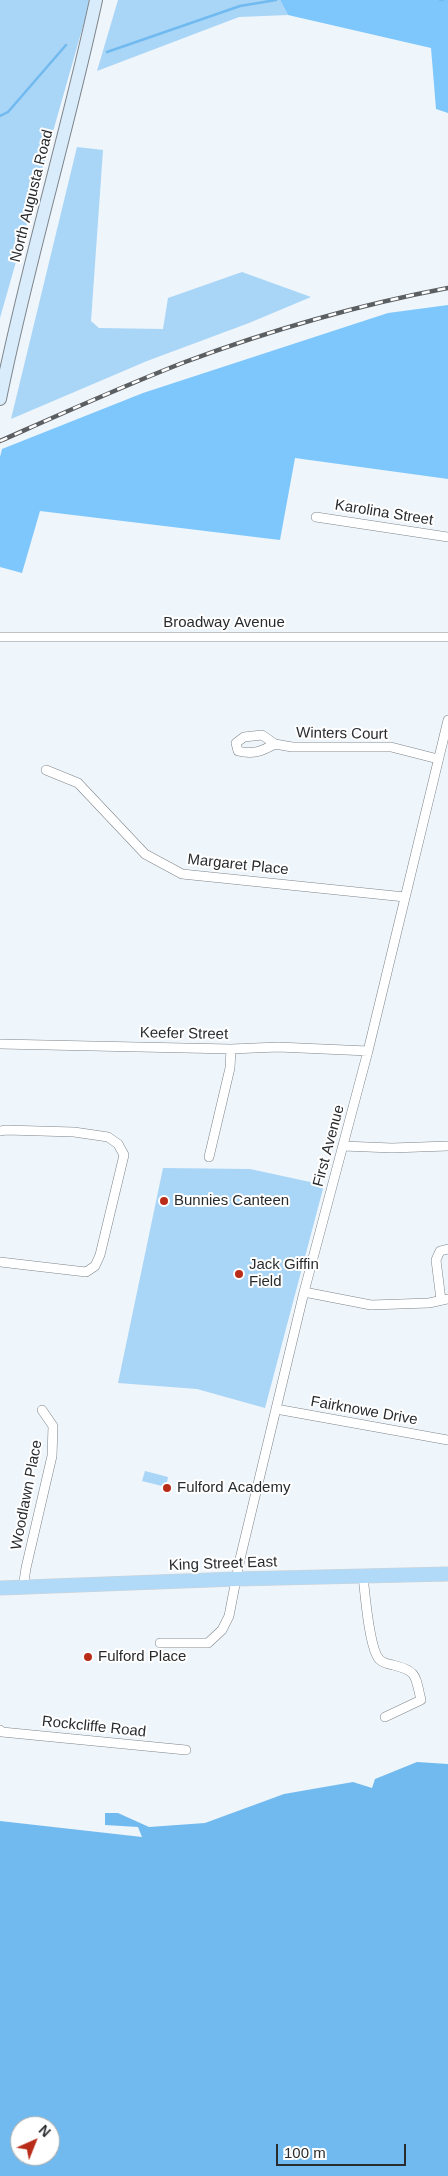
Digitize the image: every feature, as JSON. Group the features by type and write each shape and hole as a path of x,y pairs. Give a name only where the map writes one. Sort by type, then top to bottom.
{"main road":[{"name":"North Augusta Road","path":"0,399 10,350 77,87 96,0"},
{"name":"King Street East","path":"0,1588 236,1579 448,1574"}],"street":[{"name":"Karolina Street","path":"316,516 448,537"},
{"name":"Broadway Avenue","path":"0,637 448,637"},
{"name":"First Avenue","path":"160,1643 208,1642 222,1630 229,1616 236,1579 304,1292 368,1051 448,720"},
{"name":"Winters Court","path":"275,744 292,747 391,747 438,759"},
{"name":"Margaret Place","path":"46,770 78,782 145,854 182,874 405,897"},
{"name":"Keefer Street","path":"0,1044 231,1049 278,1047 368,1051"},
{"path":"209,1157 230,1068 231,1049"},
{"path":"0,1131 74,1132 108,1137 118,1144 124,1155 103,1246 95,1266 86,1272 0,1262"},
{"path":"343,1146 392,1148 448,1146"},
{"path":"304,1292 371,1306 429,1303 444,1299 436,1260 440,1251 448,1249"},
{"name":"Fairknowe Drive","path":"276,1409 448,1440"},
{"name":"Woodlawn Place","path":"23,1588 52,1456 53,1426 42,1410"},
{"path":"363,1576 369,1623 377,1656 386,1663 412,1671 421,1700 385,1717"},
{"name":"Rockcliffe Road","path":"0,1730 2,1732 186,1750"}],"shaded area":[{"path":"0,0 89,0 0,318"},
{"path":"118,0 280,0 288,15 239,17 97,71"},
{"path":"280,0 448,0 448,113 436,109 431,48 288,15"},
{"path":"77,147 103,150 91,321 99,328 163,329 168,298 242,272 311,297 249,323 147,361 11,419"},
{"path":"448,305 448,479 295,458 280,540 40,511 22,573 0,567 0,457 2,449 143,393 388,313"},
{"path":"163,1168 250,1169 324,1185 265,1408 197,1389 118,1383"},
{"path":"145,1471 168,1477 166,1487 142,1481"},
{"path":"417,1762 448,1764 448,2176 0,2176 0,1821 142,1837 138,1827 105,1825 105,1813 118,1813 149,1827 205,1823 284,1794 353,1782 372,1788 375,1779"}],"waterway":[{"path":"107,52 240,6 276,0"},
{"path":"0,116 8,112 66,45"}],"railway":[{"path":"0,441 92,400 217,350 348,310 448,288"}],"place":[{"name":"Bunnies Canteen","path":"164,1201"},
{"name":"Jack Giffin Field","path":"239,1274"},
{"name":"Fulford Academy","path":"167,1488"},
{"name":"Fulford Place","path":"88,1657"}]}
